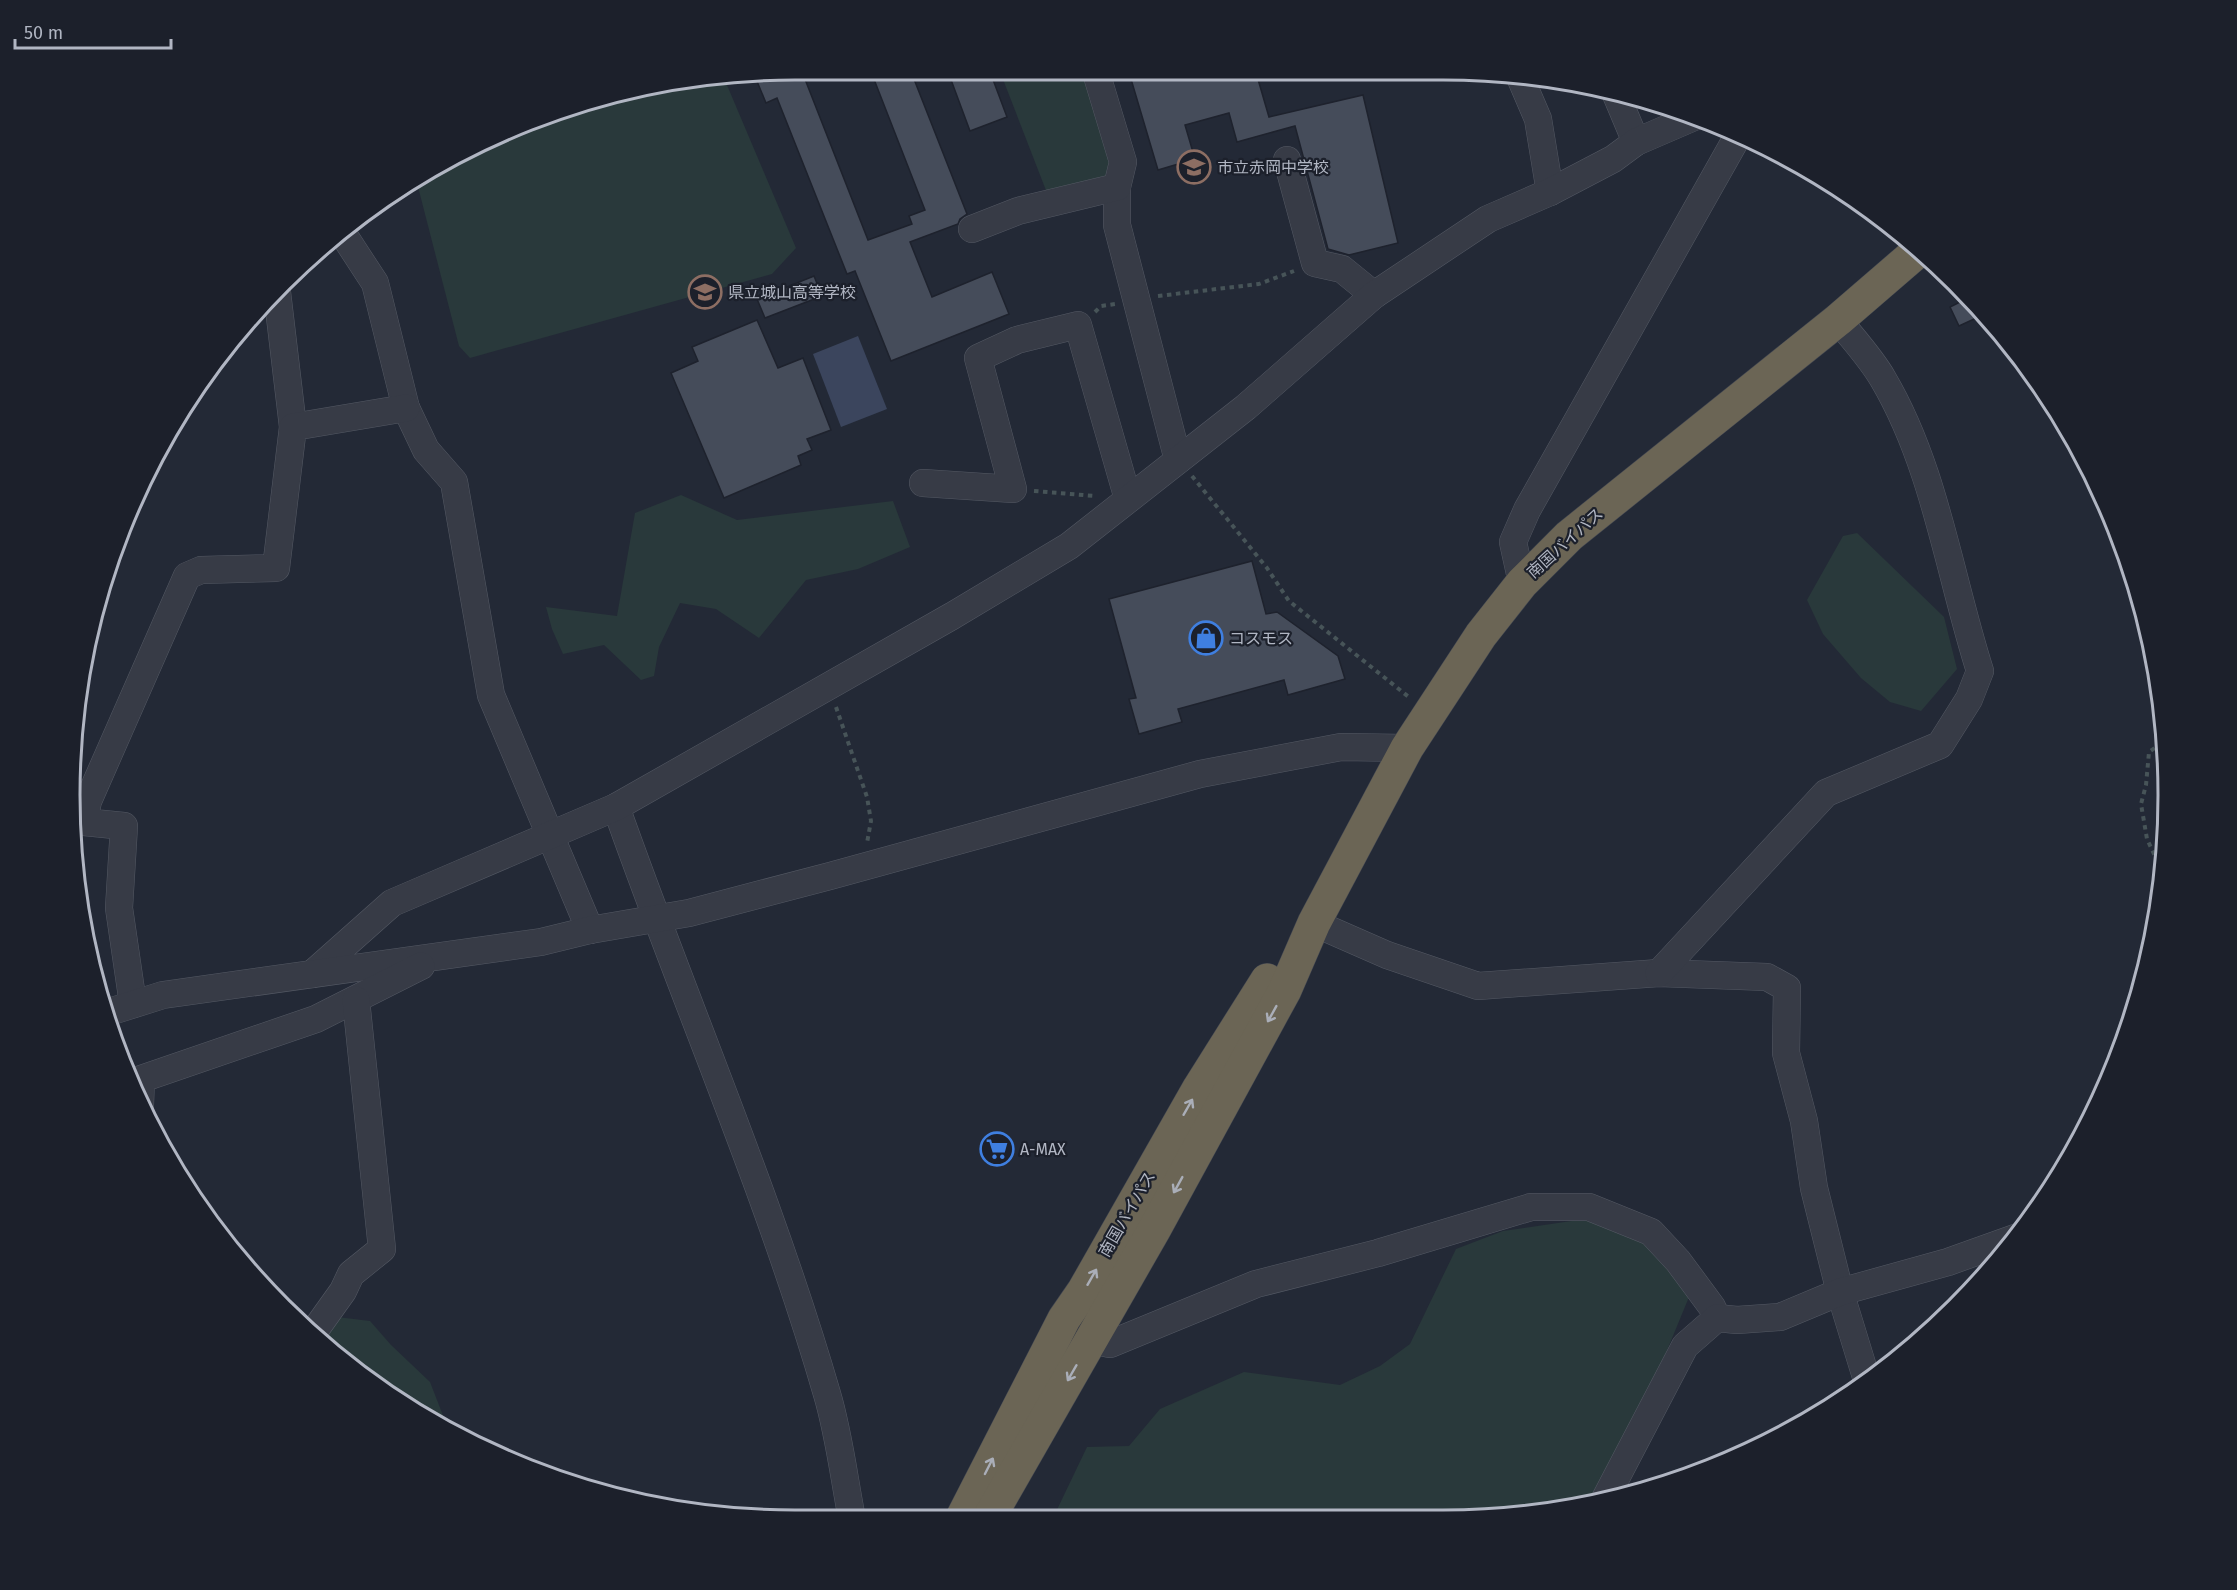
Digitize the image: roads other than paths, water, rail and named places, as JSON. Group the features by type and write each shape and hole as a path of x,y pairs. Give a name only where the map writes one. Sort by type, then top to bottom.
{"highway":[{"name":"南国バイパス","path":"994,1510 1091,1340 1285,990 1314,923 1407,748 1481,635 1522,583 1569,536 1838,320 1912,256"},
{"name":"南国バイパス","path":"966,1510 1064,1319 1084,1290 1198,1088 1268,978 1314,923"}],"street":[{"path":"1098,80 1123,162 1117,187 1117,225 1179,460"},
{"path":"1523,85 1538,119 1550,192"},
{"path":"1619,102 1636,142"},
{"path":"312,974 392,903 616,807 952,616 1069,546 1246,407 1374,295 1488,219 1550,192 1613,159 1636,142 1684,121"},
{"path":"1522,583 1513,542 1527,510 1734,142"},
{"path":"1287,160 1315,263 1342,269 1374,295"},
{"path":"972,229 1018,211 1117,187"},
{"path":"343,240 375,283 406,408 426,450 454,482 491,695 590,930"},
{"path":"278,301 293,427 276,568 201,570 187,576 88,801 84,822 124,826 118,908 121,1008 164,995 542,942 590,930 656,920 862,867 1200,774 1341,747 1407,748"},
{"path":"1659,973 1826,793 1940,745 1969,699 1980,671 1965,624 1941,528 1913,441 1882,378 1838,320"},
{"path":"923,483 1012,489 978,358 1017,340 1078,326 1128,499"},
{"path":"293,427 406,408"},
{"path":"616,807 656,920 779,1243 828,1396 850,1510"},
{"path":"1314,923 1387,956 1478,986 1659,973 1767,977 1787,988 1786,1053 1804,1121 1814,1188 1840,1292 1865,1373"},
{"path":"141,1084 141,1078 316,1019 438,957"},
{"path":"317,1327 343,1291 351,1274 382,1249 356,1000"},
{"path":"1064,1319 1091,1340 1110,1344 1256,1284 1378,1253 1532,1208 1589,1206 1651,1232 1678,1261 1712,1307 1717,1318"},
{"path":"1610,1490 1686,1346 1717,1318 1737,1320 1780,1317 1840,1292 1948,1262 1999,1244"}],"water":[{"path":"858,336 887,409 841,427 813,354"}],"place":[{"name":"市立赤岡中学校","path":"1194,167"},
{"name":"県立城山高等学校","path":"705,292"},
{"name":"コスモス","path":"1206,638"},
{"name":"A-MAX","path":"997,1149"}]}
